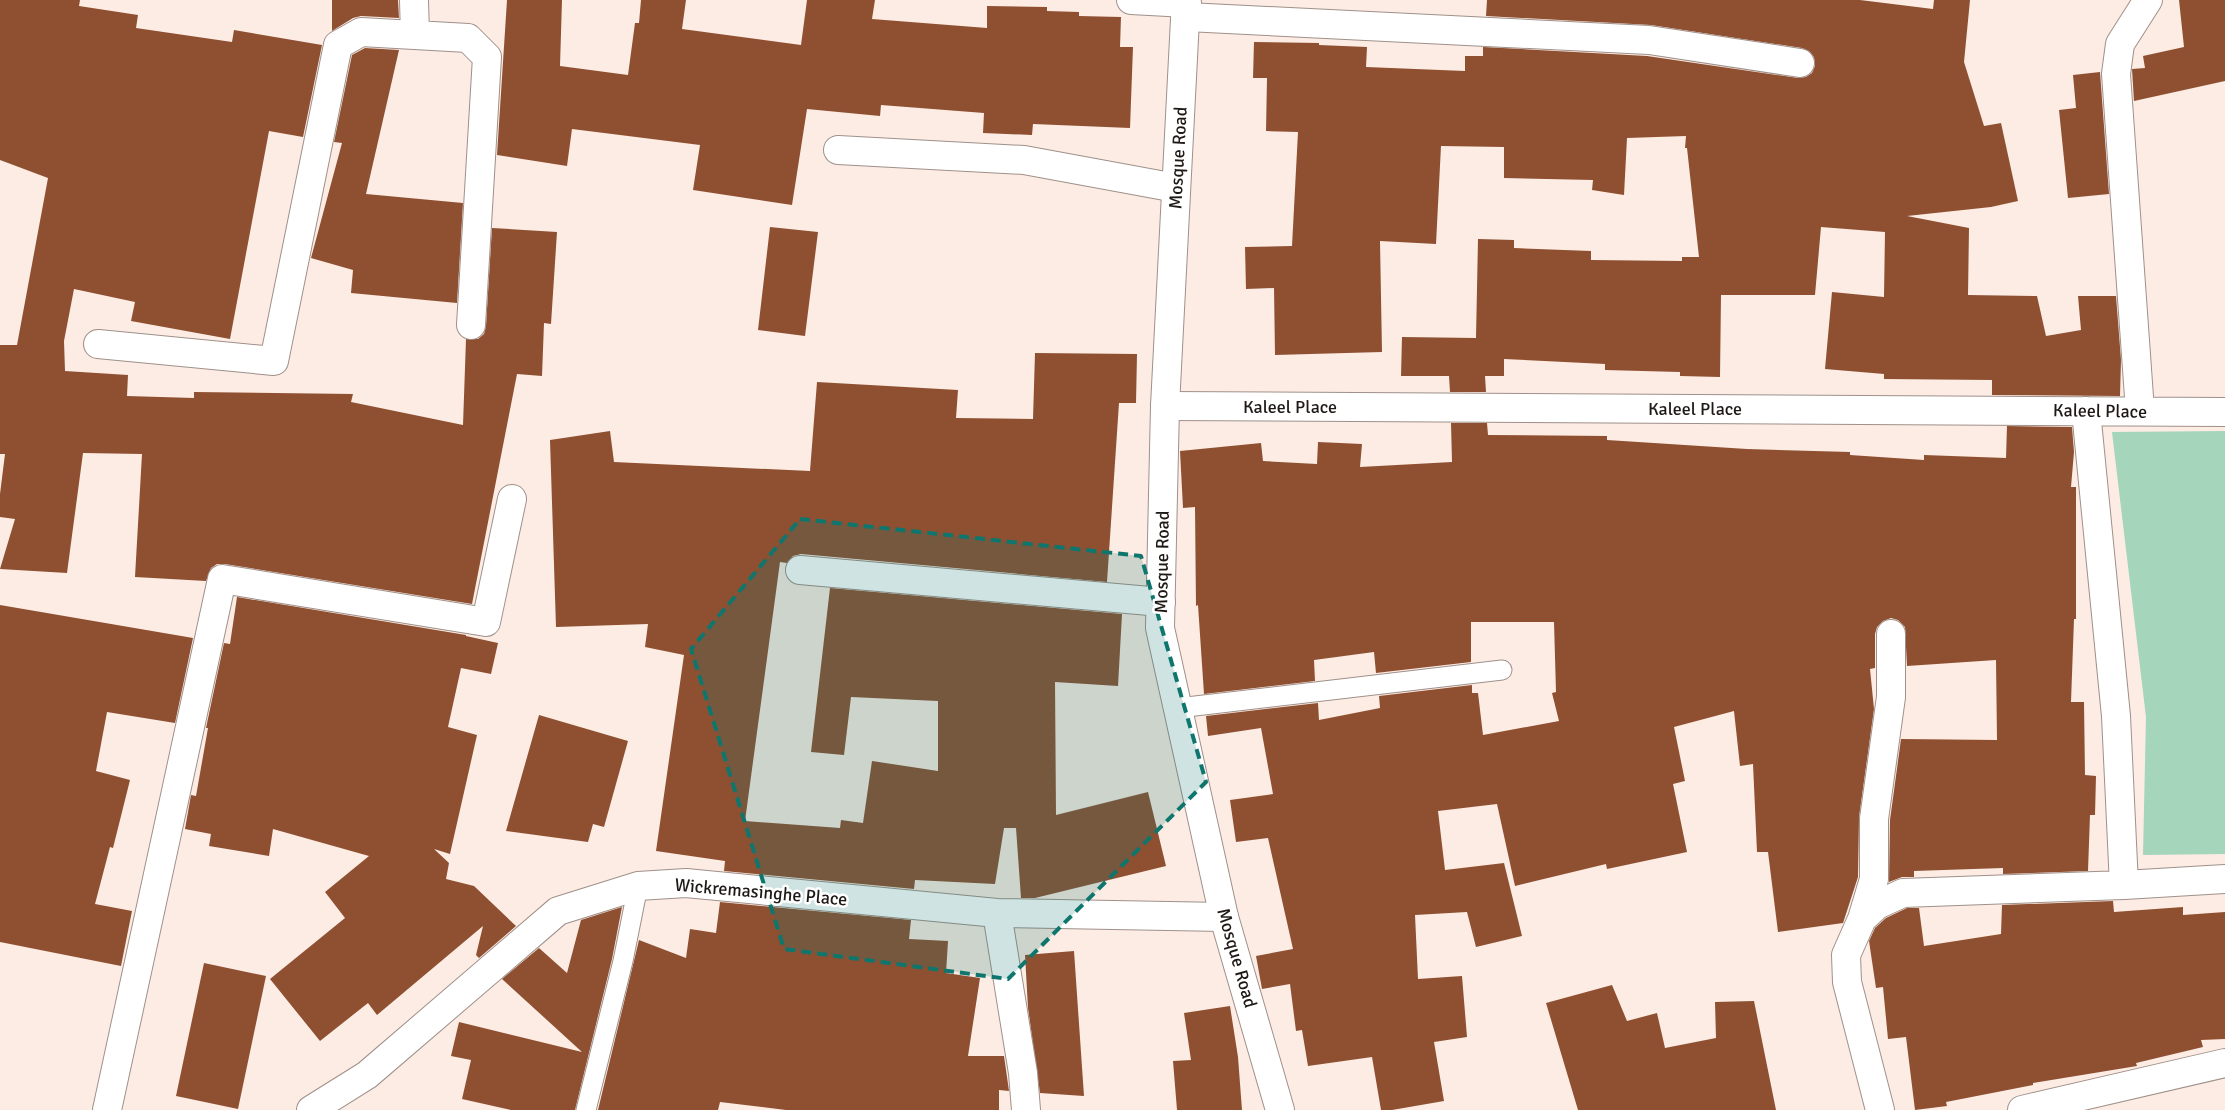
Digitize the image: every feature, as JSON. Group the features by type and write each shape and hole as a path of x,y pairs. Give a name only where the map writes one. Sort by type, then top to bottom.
{"street":[{"path":"414,0 415,36"},
{"path":"1131,0 1187,6 1648,40 1800,63"},
{"path":"2140,411 2116,74 2120,44 2148,0"},
{"name":"Mosque Road","path":"1187,6 1165,406 1160,628 1224,917 1280,1110"},
{"path":"98,344 274,361 338,44 361,32 468,38 487,57 471,325"},
{"path":"838,150 1024,160 1176,188"},
{"name":"Kaleel Place","path":"1165,406 2225,412"},
{"path":"2086,411 2116,716 2124,886"},
{"path":"108,1110 222,579 486,622 512,499"},
{"path":"800,570 1161,602"},
{"path":"1880,1110 1847,982 1846,955 1862,920 1874,879 1874,819 1891,697 1891,634"},
{"path":"1862,920 1878,905 1903,893 2124,886 2225,879"},
{"name":"Wickremasinghe Place","path":"311,1110 366,1075 558,911 638,886 686,882 997,913 1224,917"},
{"path":"997,913 1024,1073 1026,1110"},
{"path":"2022,1110 2225,1063"}],"lane":[{"path":"1178,708 1502,670"},
{"path":"586,1110 623,961 638,886"}],"highlighted area":[{"path":"800,519 1141,556 1206,782 1008,979 784,949 691,649"}],"green space":[{"path":"2225,431 2225,854 2143,855 2146,717 2112,432"}],"building":[{"path":"0,0 80,0 79,6 138,15 136,28 232,42 234,30 322,45 303,137 269,131 230,339 131,321 135,302 74,289 64,341 65,371 128,375 127,396 194,398 194,392 353,394 351,402 463,425 466,339 478,339 484,334 486,326 492,228 557,232 551,324 544,323 542,376 517,374 472,604 225,564 217,564 211,568 206,581 135,577 142,454 83,453 67,573 0,569 15,519 0,517 0,494 5,454 0,454 0,345 17,345 48,178 0,160"},
{"path":"332,0 398,0 399,18 361,16 353,18 332,31"},
{"path":"507,0 562,0 560,66 628,75 635,23 639,23 641,0 686,0 682,29 801,45 807,0 875,0 872,19 987,28 987,6 1047,7 1047,11 1079,12 1079,16 1121,17 1120,47 1133,47 1130,128 1033,124 1032,135 983,133 984,113 881,105 880,116 807,109 792,205 693,190 700,145 572,129 567,166 497,155"},
{"path":"1487,0 1860,0 1933,9 1934,0 1970,0 1964,62 1984,126 2001,123 2018,201 1991,207 1907,216 1969,228 1968,295 2037,296 2046,336 2081,330 2078,296 2116,296 2121,360 2120,396 1992,395 1992,380 1884,379 1884,374 1825,369 1832,292 1884,297 1885,232 1821,227 1815,295 1721,295 1720,377 1680,376 1680,372 1605,370 1605,364 1504,359 1504,376 1485,376 1486,392 1450,392 1449,376 1401,376 1402,337 1476,338 1478,239 1514,240 1514,248 1591,251 1591,260 1682,261 1682,257 1699,257 1687,148 1685,148 1686,136 1627,138 1624,195 1592,190 1593,180 1504,178 1504,147 1441,146 1436,244 1380,241 1382,352 1275,355 1274,288 1246,289 1245,247 1292,246 1298,132 1266,131 1267,78 1253,78 1254,42 1319,43 1319,45 1367,47 1366,67 1465,71 1465,56 1483,56 1483,47 1647,56 1798,78 1806,77 1812,73 1815,66 1814,57 1809,51 1802,48 1651,25 1486,16"},
{"path":"2179,0 2225,0 2225,81 2134,101 2132,69 2145,68 2143,56 2184,47"},
{"path":"365,48 399,50 366,194 463,203 457,303 351,293 353,270 311,258 342,143 334,142 352,55"},
{"path":"2100,72 2109,194 2068,198 2059,110 2076,108 2073,75"},
{"path":"770,227 818,232 805,336 758,330"},
{"path":"1035,353 1137,354 1136,403 1119,403 1107,582 801,554 793,556 787,563 780,562 745,821 840,828 841,820 863,823 872,761 938,771 938,701 851,697 844,755 811,752 830,588 1122,614 1118,686 1055,682 1056,815 1148,792 1166,866 1035,898 1021,898 1016,828 1004,828 995,884 915,880 914,889 724,871 725,861 656,851 684,655 645,647 648,624 556,627 550,440 610,431 614,462 810,471 817,382 958,390 956,418 1033,419"},
{"path":"1451,423 1487,423 1488,435 1607,436 1607,440 1747,449 1850,452 1850,455 1924,460 1924,455 2006,458 2007,426 2072,427 2074,452 2071,487 2076,487 2076,619 2074,619 2071,702 2084,702 2085,775 2096,776 2095,815 2090,815 2088,871 2003,874 2003,868 1914,871 1914,877 1902,877 1889,882 1890,820 1901,739 1997,740 1996,660 1907,666 1905,627 1898,620 1891,618 1883,621 1877,627 1875,634 1875,668 1870,669 1874,709 1859,817 1858,877 1843,923 1778,932 1768,852 1757,852 1753,764 1740,766 1734,711 1674,727 1685,781 1673,784 1687,852 1607,869 1606,864 1515,886 1497,804 1438,811 1445,870 1504,863 1522,936 1476,947 1467,912 1415,915 1418,979 1462,976 1467,1037 1434,1042 1444,1101 1392,1110 1381,1110 1372,1057 1308,1066 1302,1030 1296,1031 1290,984 1262,989 1256,956 1293,949 1268,838 1236,842 1230,800 1273,794 1261,728 1208,736 1206,716 1318,703 1319,720 1380,708 1379,696 1472,685 1472,693 1478,693 1483,735 1559,721 1552,693 1556,692 1554,622 1471,622 1471,662 1376,673 1374,652 1314,660 1315,681 1204,694 1198,605 1196,606 1195,507 1183,508 1180,451 1261,443 1263,461 1317,464 1318,442 1362,444 1360,467 1452,462"},
{"path":"237,597 466,635 498,643 491,674 461,668 448,727 477,735 450,854 434,849 449,863 446,879 474,886 516,926 479,958 476,955 483,926 377,1015 368,1003 320,1041 270,979 345,918 325,892 369,856 273,829 269,856 209,846 211,834 185,829 191,795 196,796 208,728 206,728 224,643 230,644"},
{"path":"0,605 193,638 175,723 107,712 96,771 130,780 113,848 110,847 95,904 132,911 121,966 0,942"},
{"path":"539,715 628,741 604,827 593,824 588,842 506,831"},
{"path":"2113,901 2114,912 2183,907 2183,915 2225,912 2225,1039 2201,1040 2203,1047 2136,1063 2137,1066 2033,1083 2033,1085 1946,1102 1947,1106 1915,1110 1906,1037 1888,1039 1883,987 1876,988 1869,941 1875,928 1886,918 1907,908 1919,908 1924,946 2001,934 2002,905"},
{"path":"720,902 911,920 909,939 948,941 946,973 980,978 968,1056 1004,1056 1009,1091 999,1090 999,1110 786,1110 720,1102 718,1110 598,1110 639,940 686,958 690,929 716,933"},
{"path":"622,907 612,959 575,1110 511,1110 462,1099 471,1060 451,1056 459,1022 582,1052 502,979 539,948 567,973 581,920"},
{"path":"1074,951 1084,1096 1040,1093 1028,1008 1025,955"},
{"path":"204,963 266,976 238,1109 176,1096"},
{"path":"1612,985 1627,1021 1657,1013 1665,1048 1716,1038 1715,1002 1754,1001 1776,1110 1578,1110 1546,1003"},
{"path":"1230,1006 1238,1057 1242,1110 1177,1110 1173,1061 1191,1060 1184,1013"}]}
